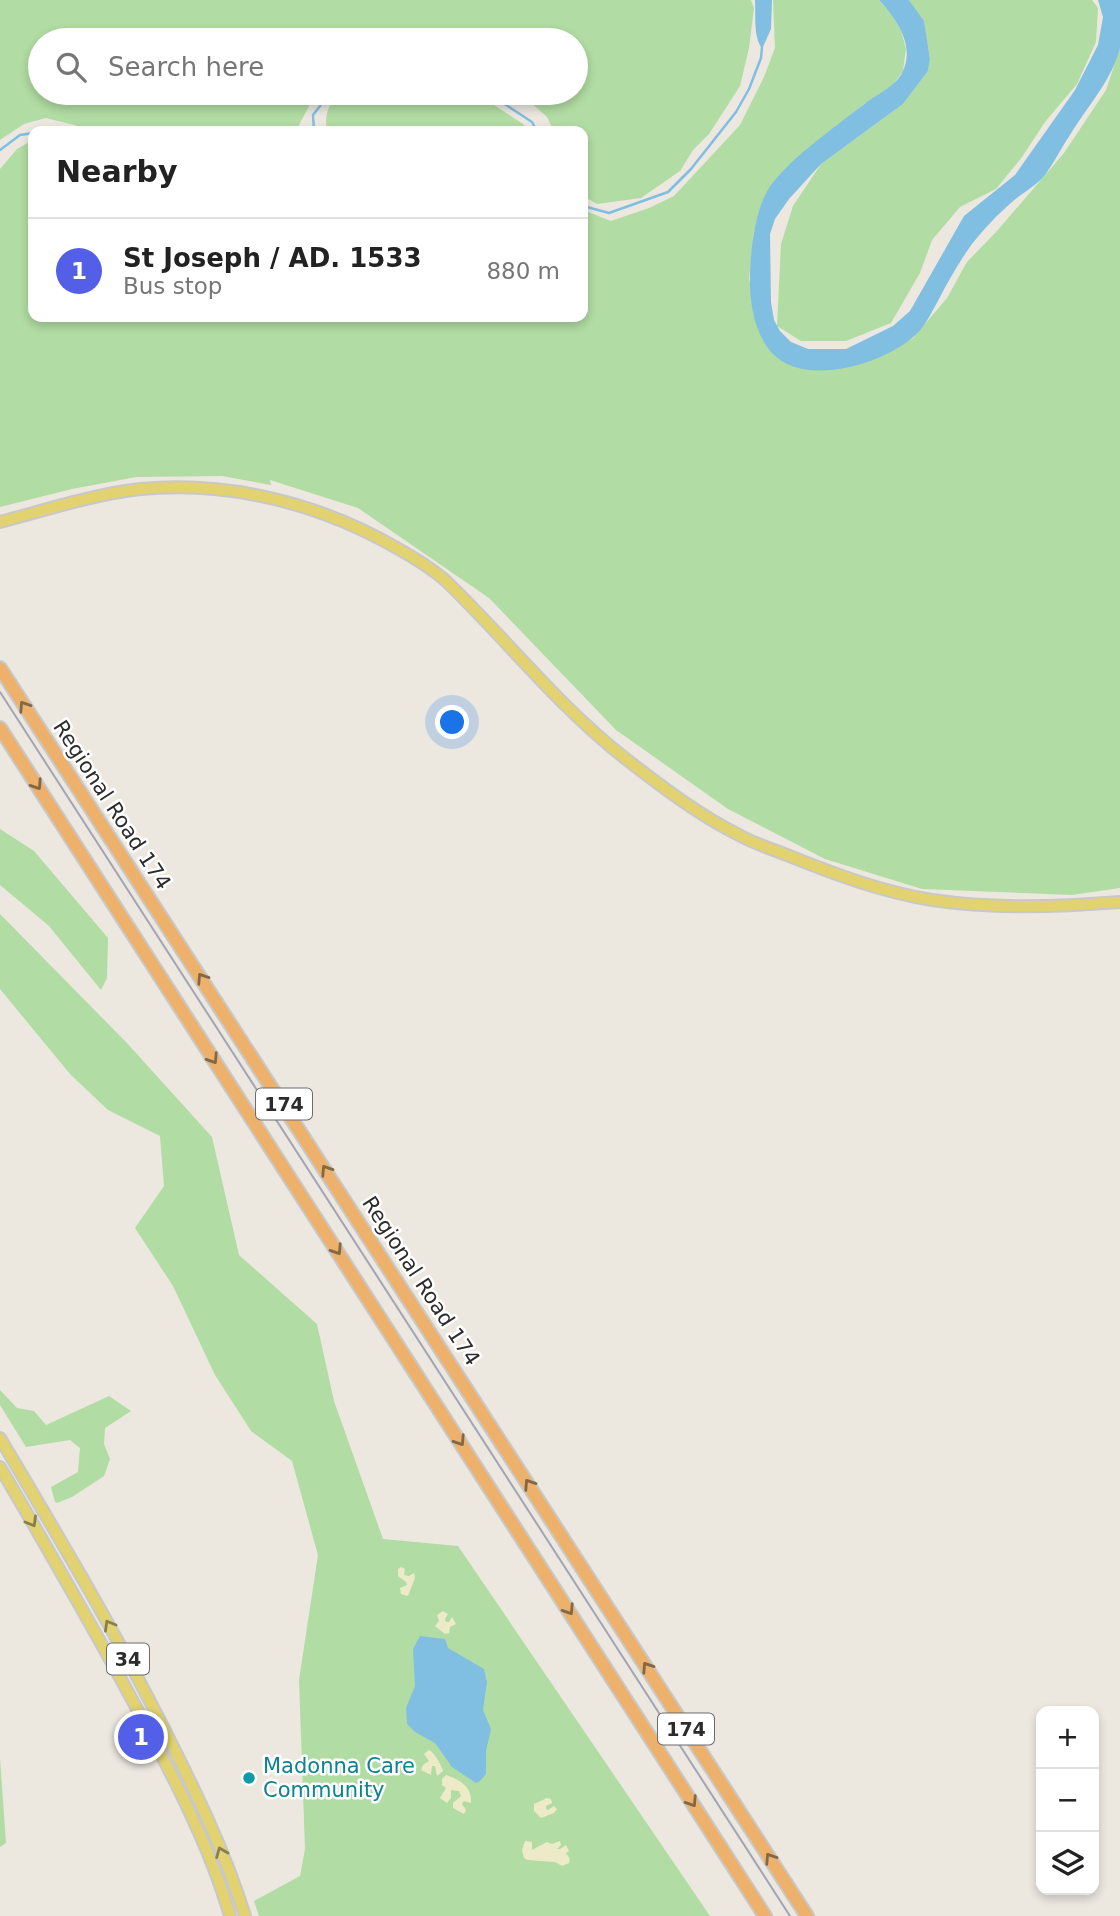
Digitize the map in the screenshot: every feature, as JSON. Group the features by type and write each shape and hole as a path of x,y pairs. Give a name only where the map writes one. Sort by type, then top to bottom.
{"highway":[{"name":"Regional Road 174","path":"0,668 807,1916"},
{"name":"174","path":"0,728 765,1916"}],"main road":[{"path":"0,522 139,489 178,487 247,494 327,514 364,529 444,580 589,727 674,794 741,836 842,877 930,900 1029,908 1120,902"},
{"name":"34","path":"0,1438 131,1665 175,1750 203,1807 245,1916"},
{"name":"34","path":"0,1467 163,1758 193,1821 230,1916"},
{"path":"64,1578 77,1569"},
{"path":"163,1758 175,1750"}],"green space":[{"path":"0,0 751,0 754,8 749,48 740,86 709,134 693,150 680,171 641,198 597,204 588,199 588,126 552,126 547,117 534,105 588,105 588,28 28,28 28,105 310,105 299,126 78,126 46,118 24,124 0,140"},
{"path":"773,0 879,0 901,30 906,49 903,71 892,86 865,103 801,156 754,231 749,279 771,352 883,355 913,338 947,298 967,262 1064,153 1106,90 1120,48 1120,888 1072,895 922,889 825,859 728,809 616,730 489,598 358,508 270,480 271,485 222,476 136,477 0,507 0,169 17,149 28,143 28,322 588,322 588,212 611,221 674,196 740,125 775,48"},
{"path":"909,0 1092,0 1098,8 1096,42 1077,84 1045,122 996,189 960,207 932,240 920,273 891,323 846,341 801,341 777,326 781,244 793,206 821,164 903,104 928,71 930,59 924,22"},
{"path":"330,105 494,105 525,126 327,126"},
{"path":"0,829 34,851 108,938 107,978 101,990 49,926 0,885"},
{"path":"0,914 126,1042 212,1137 239,1255 317,1324 334,1401 383,1539 458,1546 710,1916 259,1916 254,1901 300,1876 305,1849 299,1680 318,1555 292,1461 251,1431 215,1375 173,1286 135,1228 164,1186 160,1136 108,1110 70,1074 0,989"},
{"path":"0,1390 17,1408 34,1411 46,1425 109,1396 131,1411 105,1428 104,1444 110,1459 104,1476 72,1497 55,1502 51,1487 78,1472 80,1448 70,1440 26,1447 0,1405"},
{"path":"0,1758 6,1843 0,1847"}],"sand":[{"path":"398,1569 405,1569 404,1575 414,1573 415,1578 408,1596 401,1594 400,1588 407,1585 398,1576"},
{"path":"443,1611 448,1614 446,1622 452,1617 456,1624 445,1634 435,1626 439,1621 437,1615"},
{"path":"429,1750 443,1771 437,1776 435,1766 432,1766 431,1775 421,1770 429,1761 424,1754"},
{"path":"446,1775 460,1782 469,1792 471,1803 464,1801 462,1804 466,1810 464,1814 453,1808 453,1803 461,1796 459,1791 451,1790 451,1798 447,1803 440,1798 446,1788 442,1785 442,1779"},
{"path":"551,1799 552,1803 546,1806 546,1809 554,1806 557,1809 541,1818 534,1811 534,1804"},
{"path":"525,1841 532,1842 532,1850 547,1842 552,1844 560,1841 561,1845 557,1849 566,1845 569,1863 562,1866 555,1862 527,1860 522,1850"}],"water":[{"path":"755,0 772,0 771,29 762,49 756,32"},
{"path":"879,0 909,0 924,21 930,59 928,71 903,104 821,164 775,219 770,234 771,302 774,320 791,342 808,349 846,349 893,326 910,311 964,216 1015,175 1075,90 1098,45 1103,17 1098,0 1120,0 1120,48 1105,82 1045,175 1007,207 976,239 917,334 898,348 862,364 821,371 802,369 785,363 771,352 756,324 750,282 755,227 766,194 780,174 815,142 900,77 906,61 905,42 892,15"},
{"path":"420,1636 445,1639 448,1648 484,1669 487,1682 483,1710 491,1729 486,1751 486,1774 476,1783 452,1767 435,1743 415,1732 407,1724 406,1708 415,1686 413,1649"}],"waterway":[{"path":"588,207 609,213 668,192 691,169 736,112 749,89 761,58 762,47"},
{"path":"314,126 313,115 321,105"},
{"path":"506,105 534,126"},
{"path":"0,150 20,135 28,134"}],"tram line":[{"path":"0,692 790,1916"}],"place":[{"name":"St Joseph / AD. 1533","path":"141,1737"},
{"name":"Madonna Care Community","path":"249,1778"}]}
